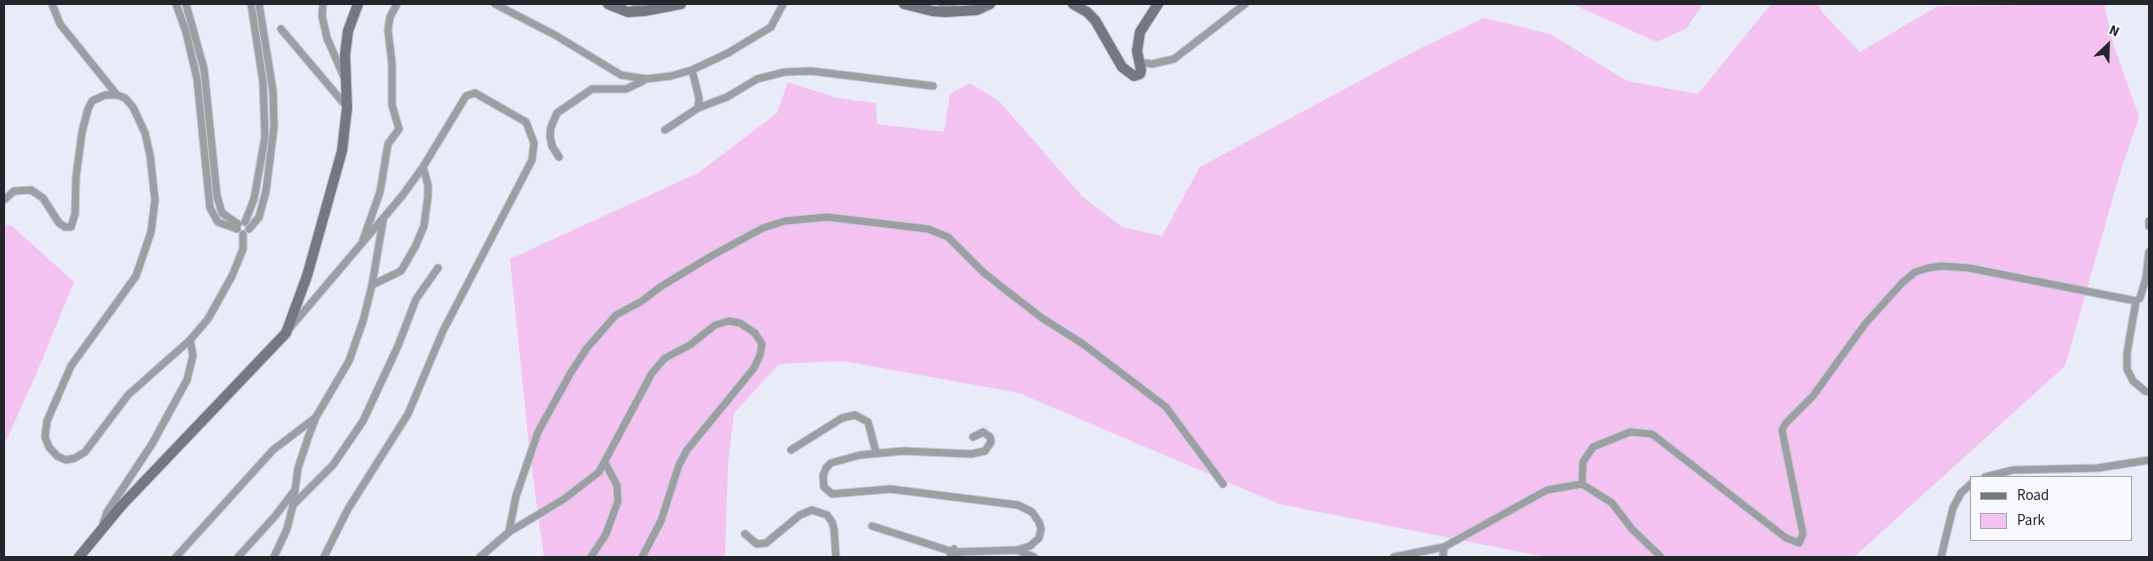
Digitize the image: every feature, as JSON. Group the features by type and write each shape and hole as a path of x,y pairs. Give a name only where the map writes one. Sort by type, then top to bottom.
{"main road":[{"path":"79,557 122,505 286,333 307,276 342,151 347,108 344,78 348,31 358,4"},
{"path":"608,4 628,12 681,4"},
{"path":"904,4 932,11 978,10 990,4"},
{"path":"1073,4 1087,12 1095,20 1122,67 1134,76 1137,76 1141,70 1137,43 1140,32 1158,4"}],"street":[{"path":"52,4 60,24 117,95"},
{"path":"176,4 186,32 197,80 210,208 218,222 243,228 258,217 266,191 274,120 273,90 259,4"},
{"path":"186,4 204,69 219,208 227,217 243,228"},
{"path":"4,200 14,191 31,190 43,198 59,223 65,228 71,227 75,214 76,177 82,132 92,101 99,96 117,95 125,98 133,107 147,140 154,184 151,232 136,276 71,366 45,430 49,448 56,456 66,460 81,456 128,394 190,340 220,300 242,249 243,228 256,188 264,146 265,121 263,82 251,4"},
{"path":"323,4 322,16 327,38 344,78"},
{"path":"361,245 380,192 388,144 399,129 392,105 392,64 388,30 390,17 397,4"},
{"path":"495,4 555,35 621,75 646,79 671,76 692,70 764,33 774,23 782,6"},
{"path":"628,12 642,4"},
{"path":"942,4 962,10"},
{"path":"1139,62 1152,64 1174,59 1245,4"},
{"path":"281,29 347,108"},
{"path":"692,70 699,98 698,108"},
{"path":"664,130 698,108 727,97 757,79 785,72 811,70 933,86"},
{"path":"559,157 552,146 550,136 551,127 557,113 592,89 626,89 646,79"},
{"path":"286,333 382,221 423,167 466,96 470,93 475,93 526,122 534,143 532,160 443,331 408,414 348,509 324,557"},
{"path":"265,121 274,120"},
{"path":"202,129 211,127"},
{"path":"372,285 401,272 415,247 424,226 428,196 428,185 423,167"},
{"path":"256,188 266,191"},
{"path":"509,532 516,496 538,432 587,348 616,316 713,255 763,228 785,221 827,217 928,229 948,237 983,272 1042,318 1083,344 1152,394 1166,407 1223,484"},
{"path":"274,557 287,529 293,505 298,468 316,417 349,361 363,321 372,285 382,221"},
{"path":"2149,221 2149,226"},
{"path":"2149,252 2146,278 2140,298 2136,300 2127,352 2127,369 2133,381 2145,392 2149,392"},
{"path":"1582,484 1583,462 1594,447 1630,432 1652,434 1661,440 1672,452 1722,487 1786,538 1799,543 1803,534 1782,430 1786,423 1813,396 1864,324 1902,283 1915,272 1941,266 1969,268 2136,300"},
{"path":"293,505 333,465 363,421 398,346 416,299 438,268"},
{"path":"480,557 509,532 577,490 599,472 606,463 652,373 665,358 690,345 715,325 728,321 740,323 755,333 762,344 754,368 687,450 678,465 661,521 642,557"},
{"path":"102,530 107,512 152,444 184,387 192,363 193,349 190,340"},
{"path":"791,450 842,418 855,415 868,422 876,452"},
{"path":"176,557 273,450 316,417"},
{"path":"872,526 954,554 1017,550 1034,544 1041,529 1040,522 1032,512 1018,505 890,489 838,495 825,490 823,476 828,465 847,458 876,452 971,454 985,451 992,442 990,437 983,432 973,437"},
{"path":"1989,476 2013,470 2098,468 2149,460"},
{"path":"591,557 601,545 615,515 618,501 617,485 606,463"},
{"path":"1394,557 1444,547 1547,490 1582,484 1612,503 1632,529 1662,557"},
{"path":"1941,557 1953,508 1961,493 1970,485"},
{"path":"238,557 276,515 295,489"},
{"path":"745,534 757,544 766,543 800,515 812,510 827,516 832,522 836,557"},
{"path":"1443,557 1444,547"},
{"path":"1017,550 1034,557"}],"green space":[{"path":"1572,4 1703,4 1687,28 1657,42"},
{"path":"1771,4 1818,4 1822,12 1860,52 1938,6 2104,4 2113,43 2139,117 2119,176 2065,366 1854,557 1546,557 1279,504 1019,393 843,361 779,364 734,413 728,464 725,557 544,557 530,456 510,259 698,173 777,113 788,82 837,98 876,103 877,124 944,132 950,94 970,83 999,101 1082,196 1122,227 1162,236 1200,167 1417,50 1484,18 1550,34 1627,81 1698,94"},
{"path":"11,225 74,282 35,377 4,445 4,226"}]}
